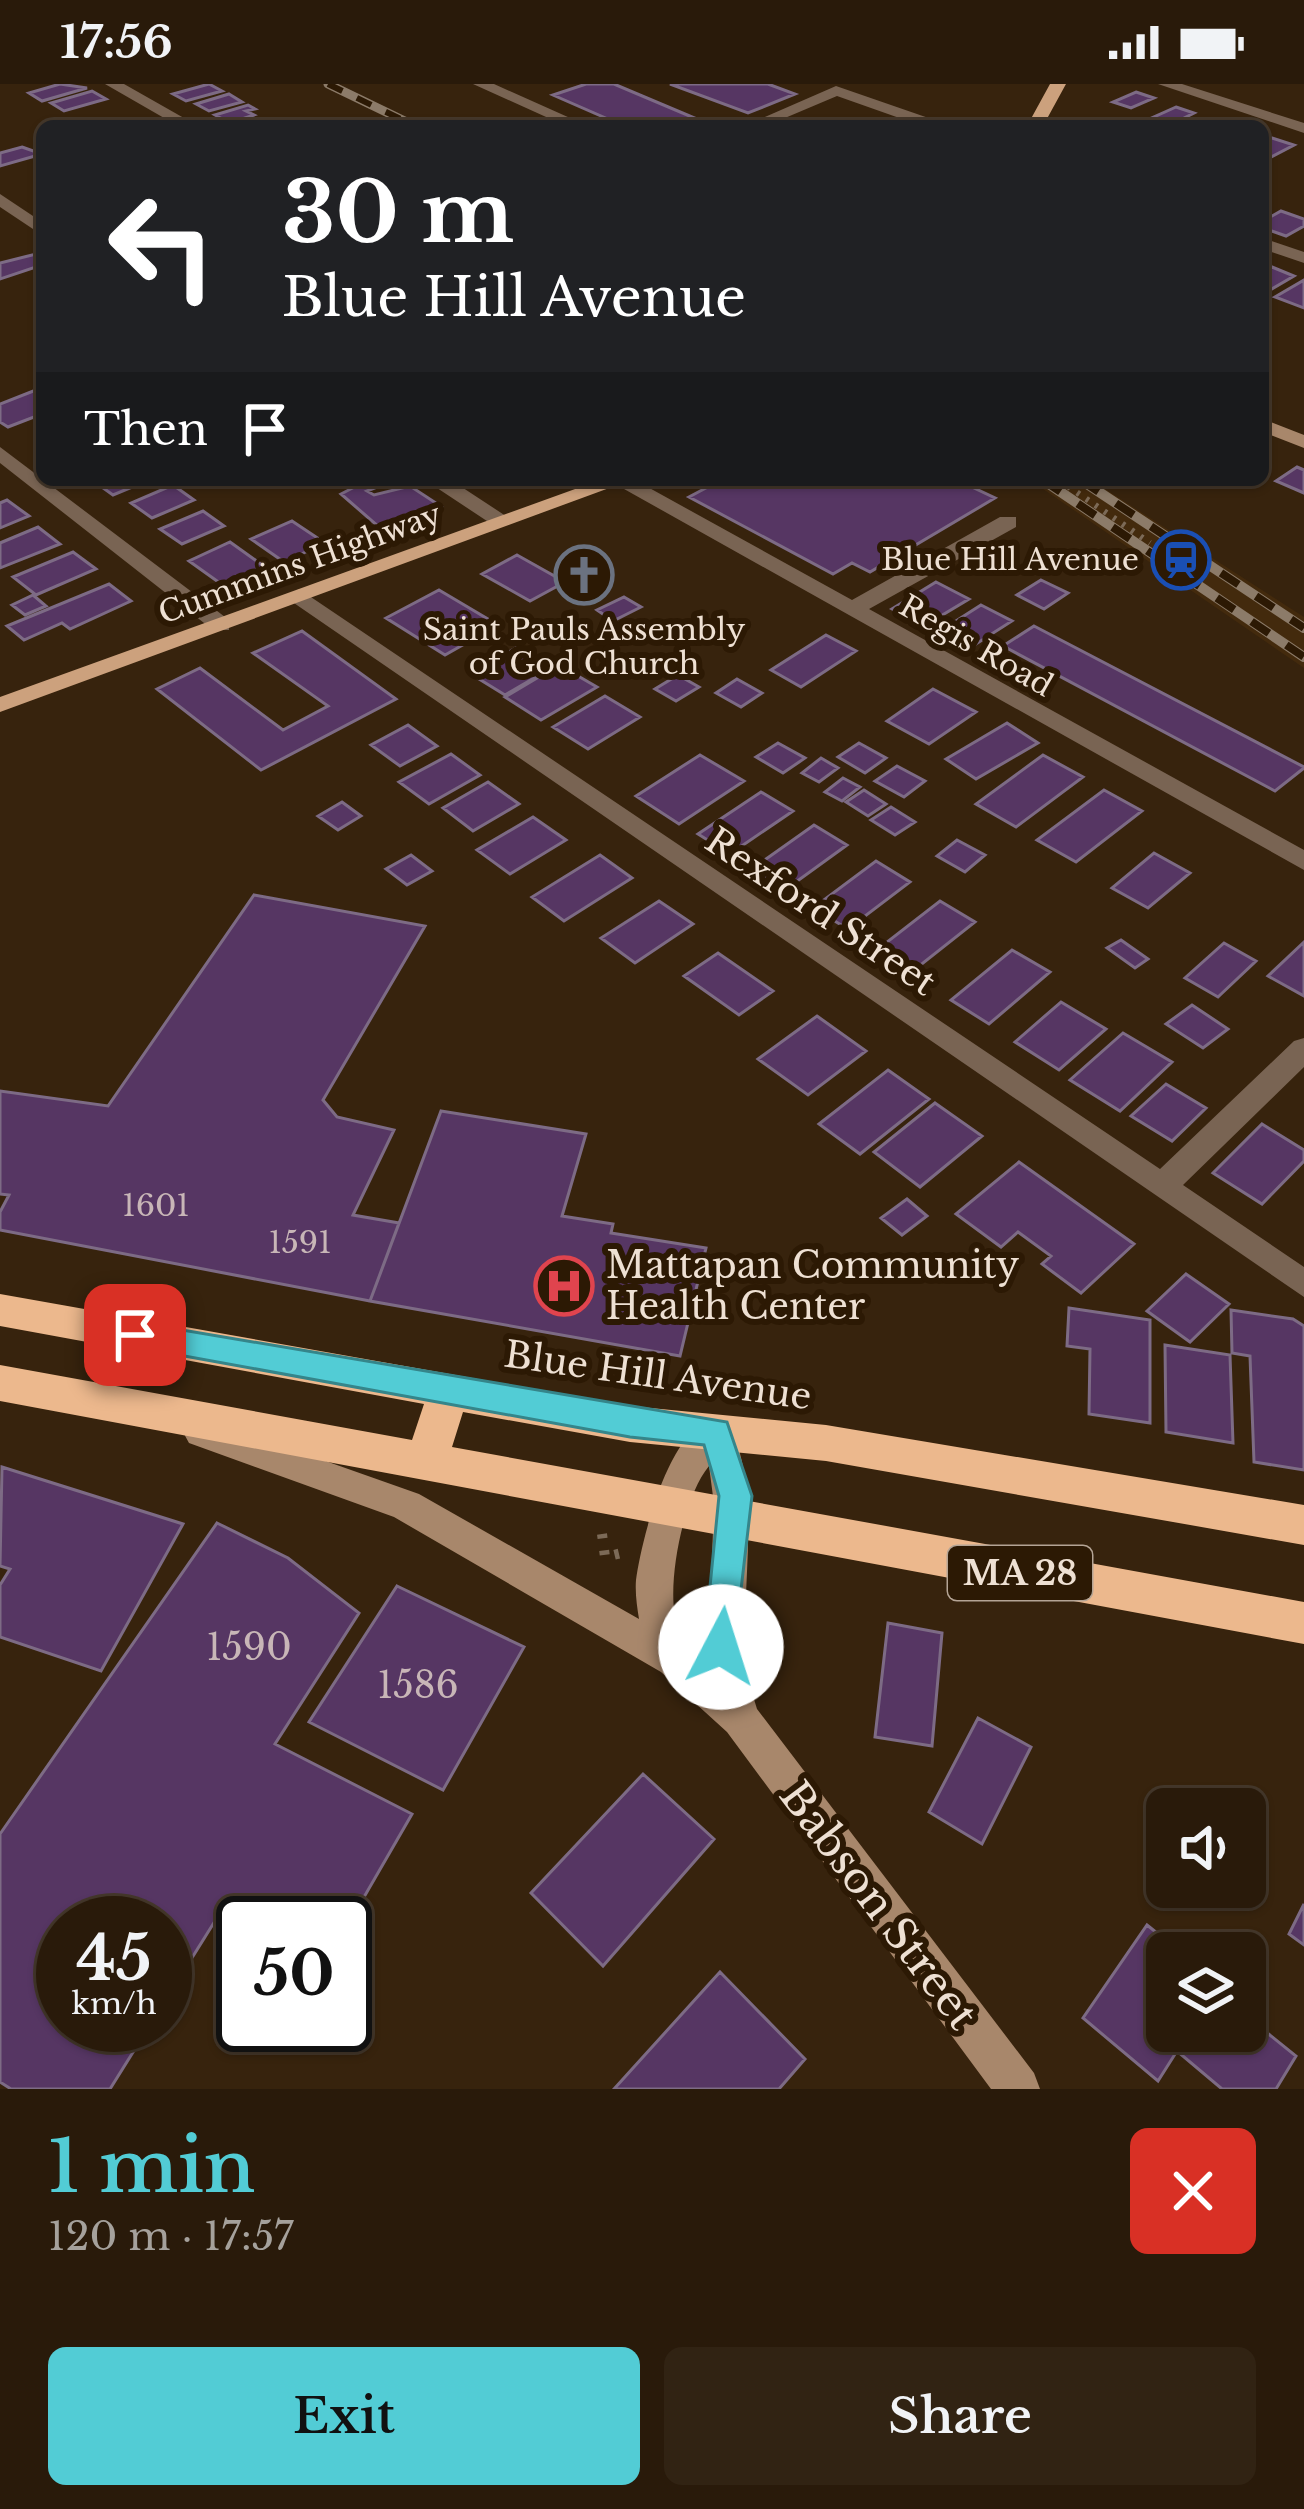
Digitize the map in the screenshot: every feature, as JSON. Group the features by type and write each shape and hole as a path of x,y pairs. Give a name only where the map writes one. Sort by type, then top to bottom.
{"highway":[{"name":"Blue Hill Avenue","path":"0,1310 630,1424 826,1443 1304,1525"},
{"name":"MA 28","path":"0,1383 670,1510 1304,1623"},
{"path":"425,1464 448,1392"}],"main road":[{"path":"1038,120 1058,84"},
{"path":"1269,427 1304,442"},
{"name":"Cummins Highway","path":"0,705 603,486"},
{"path":"133,1408 406,1504 675,1660"},
{"name":"Babson Street","path":"741,1720 724,1673 721,1647 736,1522 732,1475 716,1432 685,1469 670,1510 653,1609 675,1660 741,1720 1018,2089"}],"street":[{"path":"113,84 179,120"},
{"path":"482,84 566,120"},
{"path":"1166,84 1304,128"},
{"path":"766,120 836,91 920,120"},
{"path":"0,199 36,226"},
{"path":"1269,246 1304,258"},
{"path":"0,453 36,481"},
{"path":"42,486 221,625"},
{"path":"446,486 504,522"},
{"name":"Regis Road","path":"630,486 1304,861"},
{"path":"852,609 1008,522"},
{"name":"Rexford Street","path":"299,596 1304,1284"},
{"path":"1161,1187 1304,1049"}],"path":[{"path":"1067,486 1150,543"},
{"path":"598,1576 605,1557 602,1534"},
{"path":"605,1557 626,1552"}],"shaded area":[{"name":"Blue Hill Avenue","path":"1039,486 1100,486 1304,617 1304,668"}],"building":[{"path":"60,84 87,88 42,101 29,93"},
{"path":"209,84 222,91 186,101 173,94"},
{"path":"586,84 614,84 699,120 610,120 553,95"},
{"path":"670,84 768,84 795,94 748,113"},
{"path":"92,91 106,99 64,111 51,103"},
{"path":"1136,92 1154,98 1131,108 1113,102"},
{"path":"229,94 242,102 209,111 196,104"},
{"path":"248,105 255,109 246,111 254,115 239,120 215,115"},
{"path":"1176,107 1194,113 1180,120 1154,117"},
{"path":"1272,138 1294,145 1271,157"},
{"path":"22,147 36,156 0,166 0,153"},
{"path":"1281,211 1304,219 1304,226 1286,236 1269,230 1269,218"},
{"path":"36,254 36,267 0,279 0,263"},
{"path":"1272,267 1294,276 1270,290"},
{"path":"1304,280 1304,308 1275,297"},
{"path":"36,390 36,416 8,427 0,422 0,404"},
{"path":"1297,467 1304,470 1304,493 1276,481"},
{"path":"100,486 135,486 113,495"},
{"path":"171,486 194,500 152,518 131,503"},
{"path":"356,486 376,486 367,491 374,495 410,486 442,507 437,518 387,534 341,494"},
{"path":"710,486 970,486 995,498 870,572 852,563 833,574 689,497"},
{"path":"7,500 29,516 0,528 0,503"},
{"path":"203,511 224,526 182,544 160,529"},
{"path":"292,521 325,543 284,562 251,539"},
{"path":"38,527 60,544 0,568 0,543"},
{"path":"230,542 265,567 224,586 189,561"},
{"path":"73,552 96,569 36,595 13,577"},
{"path":"517,555 565,582 530,601 482,574"},
{"path":"1041,580 1068,593 1044,609 1017,595"},
{"path":"936,582 969,599 924,626 892,609"},
{"path":"109,584 131,601 70,629 62,623 24,640 7,626"},
{"path":"439,590 498,625 445,655 386,618"},
{"path":"33,595 46,606 25,615 12,605"},
{"path":"624,597 641,607 613,621 597,610"},
{"path":"981,605 1012,621 968,649 937,633"},
{"path":"1034,626 1304,768 1275,791 1003,646"},
{"path":"302,631 396,699 261,770 157,689 200,668 283,730 328,706 253,653"},
{"path":"826,635 856,651 801,687 771,670"},
{"path":"519,646 553,667 505,695 471,674"},
{"path":"559,665 597,687 541,720 505,697"},
{"path":"678,675 699,687 676,701 655,689"},
{"path":"737,679 762,693 741,707 716,693"},
{"path":"933,689 976,712 929,744 887,721"},
{"path":"605,696 640,717 588,749 553,727"},
{"path":"1007,723 1038,743 976,779 946,759"},
{"path":"408,725 437,746 400,766 371,745"},
{"path":"778,743 805,758 783,773 756,757"},
{"path":"859,743 886,758 865,773 838,757"},
{"path":"451,754 480,775 429,804 399,782"},
{"path":"700,755 744,781 679,824 636,796"},
{"path":"1043,755 1083,777 1016,827 976,804"},
{"path":"821,758 838,768 819,782 802,773"},
{"path":"897,766 925,781 904,797 875,781"},
{"path":"843,778 860,787 842,801 825,792"},
{"path":"488,782 519,804 473,831 443,808"},
{"path":"864,790 886,804 868,816 846,802"},
{"path":"1104,790 1142,811 1076,862 1037,840"},
{"path":"761,792 793,811 730,854 698,834"},
{"path":"342,802 361,816 338,830 318,816"},
{"path":"891,807 915,822 895,835 871,820"},
{"path":"533,817 566,840 510,874 477,850"},
{"path":"814,825 847,845 785,890 752,869"},
{"path":"957,840 985,855 965,872 937,856"},
{"path":"1154,853 1190,873 1148,908 1112,888"},
{"path":"411,855 432,871 407,885 386,869"},
{"path":"600,855 632,878 564,921 532,897"},
{"path":"876,861 910,882 848,929 813,908"},
{"path":"254,895 425,926 323,1100 337,1117 394,1130 353,1215 399,1223 370,1301 0,1230 0,1212 9,1195 0,1194 0,1091 108,1106"},
{"path":"659,901 693,924 635,963 601,938"},
{"path":"940,901 975,922 913,971 878,949"},
{"path":"1121,940 1148,959 1135,968 1107,948"},
{"path":"1304,942 1304,996 1268,976"},
{"path":"1224,943 1256,961 1218,997 1185,978"},
{"path":"1012,950 1050,972 989,1024 951,1000"},
{"path":"718,953 773,991 739,1015 684,976"},
{"path":"1061,1002 1106,1029 1059,1070 1015,1042"},
{"path":"1192,1005 1228,1029 1203,1048 1166,1024"},
{"path":"817,1016 866,1051 808,1095 758,1059"},
{"path":"1123,1033 1172,1062 1120,1111 1070,1080"},
{"path":"888,1070 929,1099 860,1154 819,1124"},
{"path":"1166,1084 1206,1108 1172,1141 1131,1116"},
{"path":"935,1103 982,1136 920,1187 874,1152"},
{"path":"441,1111 586,1134 562,1216 613,1224 611,1233 706,1248 680,1356 370,1301"},
{"path":"1262,1124 1304,1150 1304,1161 1262,1204 1213,1173"},
{"path":"1019,1162 1134,1244 1081,1293 1042,1264 1051,1256 1018,1232 1001,1247 956,1214"},
{"path":"907,1199 927,1216 902,1235 881,1218"},
{"path":"1186,1274 1229,1304 1190,1342 1147,1311"},
{"path":"1069,1308 1150,1320 1150,1423 1089,1414 1090,1349 1067,1346"},
{"path":"1231,1310 1293,1319 1304,1326 1304,1470 1254,1462 1250,1356 1232,1353"},
{"path":"1165,1345 1230,1355 1233,1443 1166,1432"},
{"path":"2,1467 183,1524 101,1671 0,1637 0,1585 10,1569 0,1566"},
{"path":"217,1523 288,1558 359,1613 275,1744 412,1814 365,1896 216,1896 216,1919 192,1958 192,1896 36,1896 36,2052 133,2052 110,2089 11,2089 0,2082 0,1834"},
{"path":"397,1586 524,1647 443,1790 309,1722"},
{"path":"888,1623 942,1633 932,1746 875,1737"},
{"path":"978,1718 1031,1747 982,1844 929,1812"},
{"path":"643,1774 714,1839 603,1966 531,1893"},
{"path":"1304,1904 1304,1945 1289,1934"},
{"path":"1147,1925 1156,1932 1146,1932 1146,2052 1176,2052 1158,2081 1083,2018"},
{"path":"720,1972 805,2059 779,2089 614,2089"},
{"path":"1266,2032 1296,2056 1276,2089 1222,2089 1178,2052 1266,2052"}],"railway":[{"path":"328,84 403,120"},
{"path":"1052,486 1304,657"},
{"path":"1090,486 1304,628"}],"place":[{"name":"Blue Hill Avenue","path":"1181,560"},
{"name":"Saint Pauls Assembly of God Church","path":"584,575"},
{"name":"Mattapan Community Health Center","path":"564,1286"}],"route":[{"path":"135,1335 630,1424 716,1432 732,1475 736,1522 721,1647"}]}
